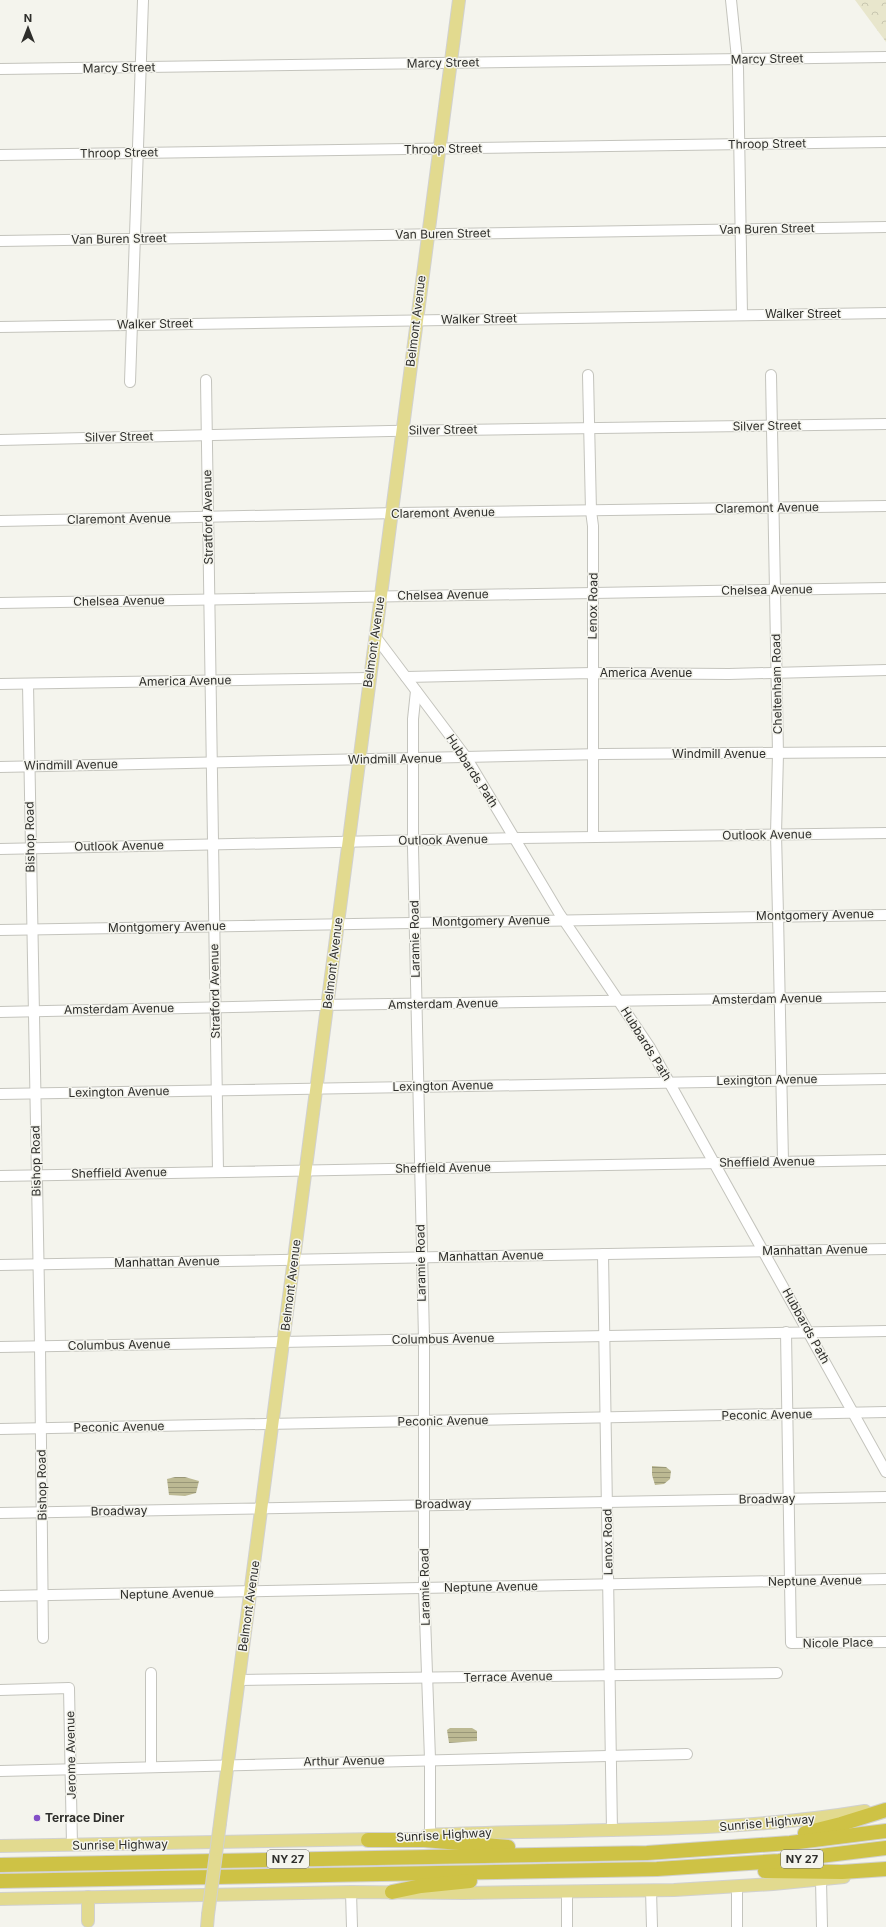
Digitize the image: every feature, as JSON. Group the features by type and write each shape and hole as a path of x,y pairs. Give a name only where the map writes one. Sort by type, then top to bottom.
{"highway":[{"path":"728,1849 780,1836 823,1829 886,1808"},
{"name":"Sunrise Highway","path":"0,1865 576,1854 728,1849 886,1831"},
{"path":"368,1840 424,1840 576,1854"},
{"name":"NY 27","path":"0,1881 547,1871 717,1866 800,1859 886,1848"},
{"path":"717,1866 761,1871 842,1872 886,1869"},
{"path":"392,1892 421,1886 547,1871"}],"main road":[{"name":"Belmont Avenue","path":"207,1921 459,0"},
{"name":"Sunrise Highway","path":"0,1846 368,1840 430,1835 739,1827 886,1808"},
{"path":"0,1899 351,1892 464,1893 651,1890 737,1887 821,1880 886,1869"},
{"path":"88,1898 88,1924"}],"street":[{"path":"130,382 139,153 143,0"},
{"path":"731,0 738,59 742,315"},
{"name":"Marcy Street","path":"0,69 886,57"},
{"name":"Throop Street","path":"0,155 886,142"},
{"name":"Van Buren Street","path":"0,241 886,227"},
{"name":"Walker Street","path":"0,327 886,313"},
{"name":"Lenox Road","path":"588,375 591,511 593,526 593,837"},
{"name":"Cheltenham Road","path":"771,375 778,754 776,834 783,1161"},
{"name":"Stratford Avenue","path":"206,380 209,681 218,1171"},
{"name":"Silver Street","path":"0,440 402,431 886,424"},
{"name":"Claremont Avenue","path":"0,521 391,513 886,506"},
{"name":"Chelsea Avenue","path":"0,603 381,595 886,588"},
{"name":"Hubbards Path","path":"375,636 466,758 564,920 644,1037 886,1472"},
{"name":"America Avenue","path":"406,677 592,673 729,674 886,670"},
{"name":"America Avenue","path":"0,684 369,678"},
{"name":"Bishop Road","path":"28,684 31,929 43,1512 43,1638"},
{"name":"Laramie Road","path":"416,691 413,712 412,759 417,1086 424,1339 424,1588 430,1760 430,1835"},
{"name":"Windmill Avenue","path":"0,767 593,755 886,752"},
{"name":"Outlook Avenue","path":"0,849 515,838 886,833"},
{"name":"Montgomery Avenue","path":"0,930 778,915 886,915"},
{"name":"Amsterdam Avenue","path":"0,1012 327,1005 779,998 886,998"},
{"name":"Lexington Avenue","path":"0,1094 886,1079"},
{"name":"Sheffield Avenue","path":"0,1176 886,1160"},
{"name":"Manhattan Avenue","path":"0,1266 886,1249"},
{"name":"Lenox Road","path":"603,1254 612,1831"},
{"name":"Columbus Avenue","path":"0,1347 886,1331"},
{"path":"786,1332 790,1581"},
{"name":"Peconic Avenue","path":"0,1429 886,1412"},
{"name":"Broadway","path":"0,1513 886,1496"},
{"name":"Neptune Avenue","path":"0,1596 886,1579"},
{"name":"Nicole Place","path":"790,1581 791,1643 886,1642"},
{"path":"150,1673 151,1767"},
{"name":"Terrace Avenue","path":"239,1680 777,1673"},
{"name":"Jerome Avenue","path":"0,1690 69,1688 72,1845"},
{"name":"Arthur Avenue","path":"0,1770 687,1754"},
{"path":"821,1880 822,1927"},
{"path":"737,1887 737,1927"},
{"path":"651,1890 652,1927"},
{"path":"351,1892 352,1927"},
{"path":"567,1892 567,1927"}],"green space":[{"path":"855,0 886,0 886,42"}],"shaded area":[{"path":"652,1466 666,1467 671,1471 670,1479 664,1484 655,1485 652,1475"},
{"path":"185,1477 199,1481 196,1493 185,1496 169,1495 167,1479"},
{"path":"450,1728 472,1728 477,1731 477,1741 449,1743 447,1730"}],"place":[{"name":"Terrace Diner","path":"37,1818"}]}
